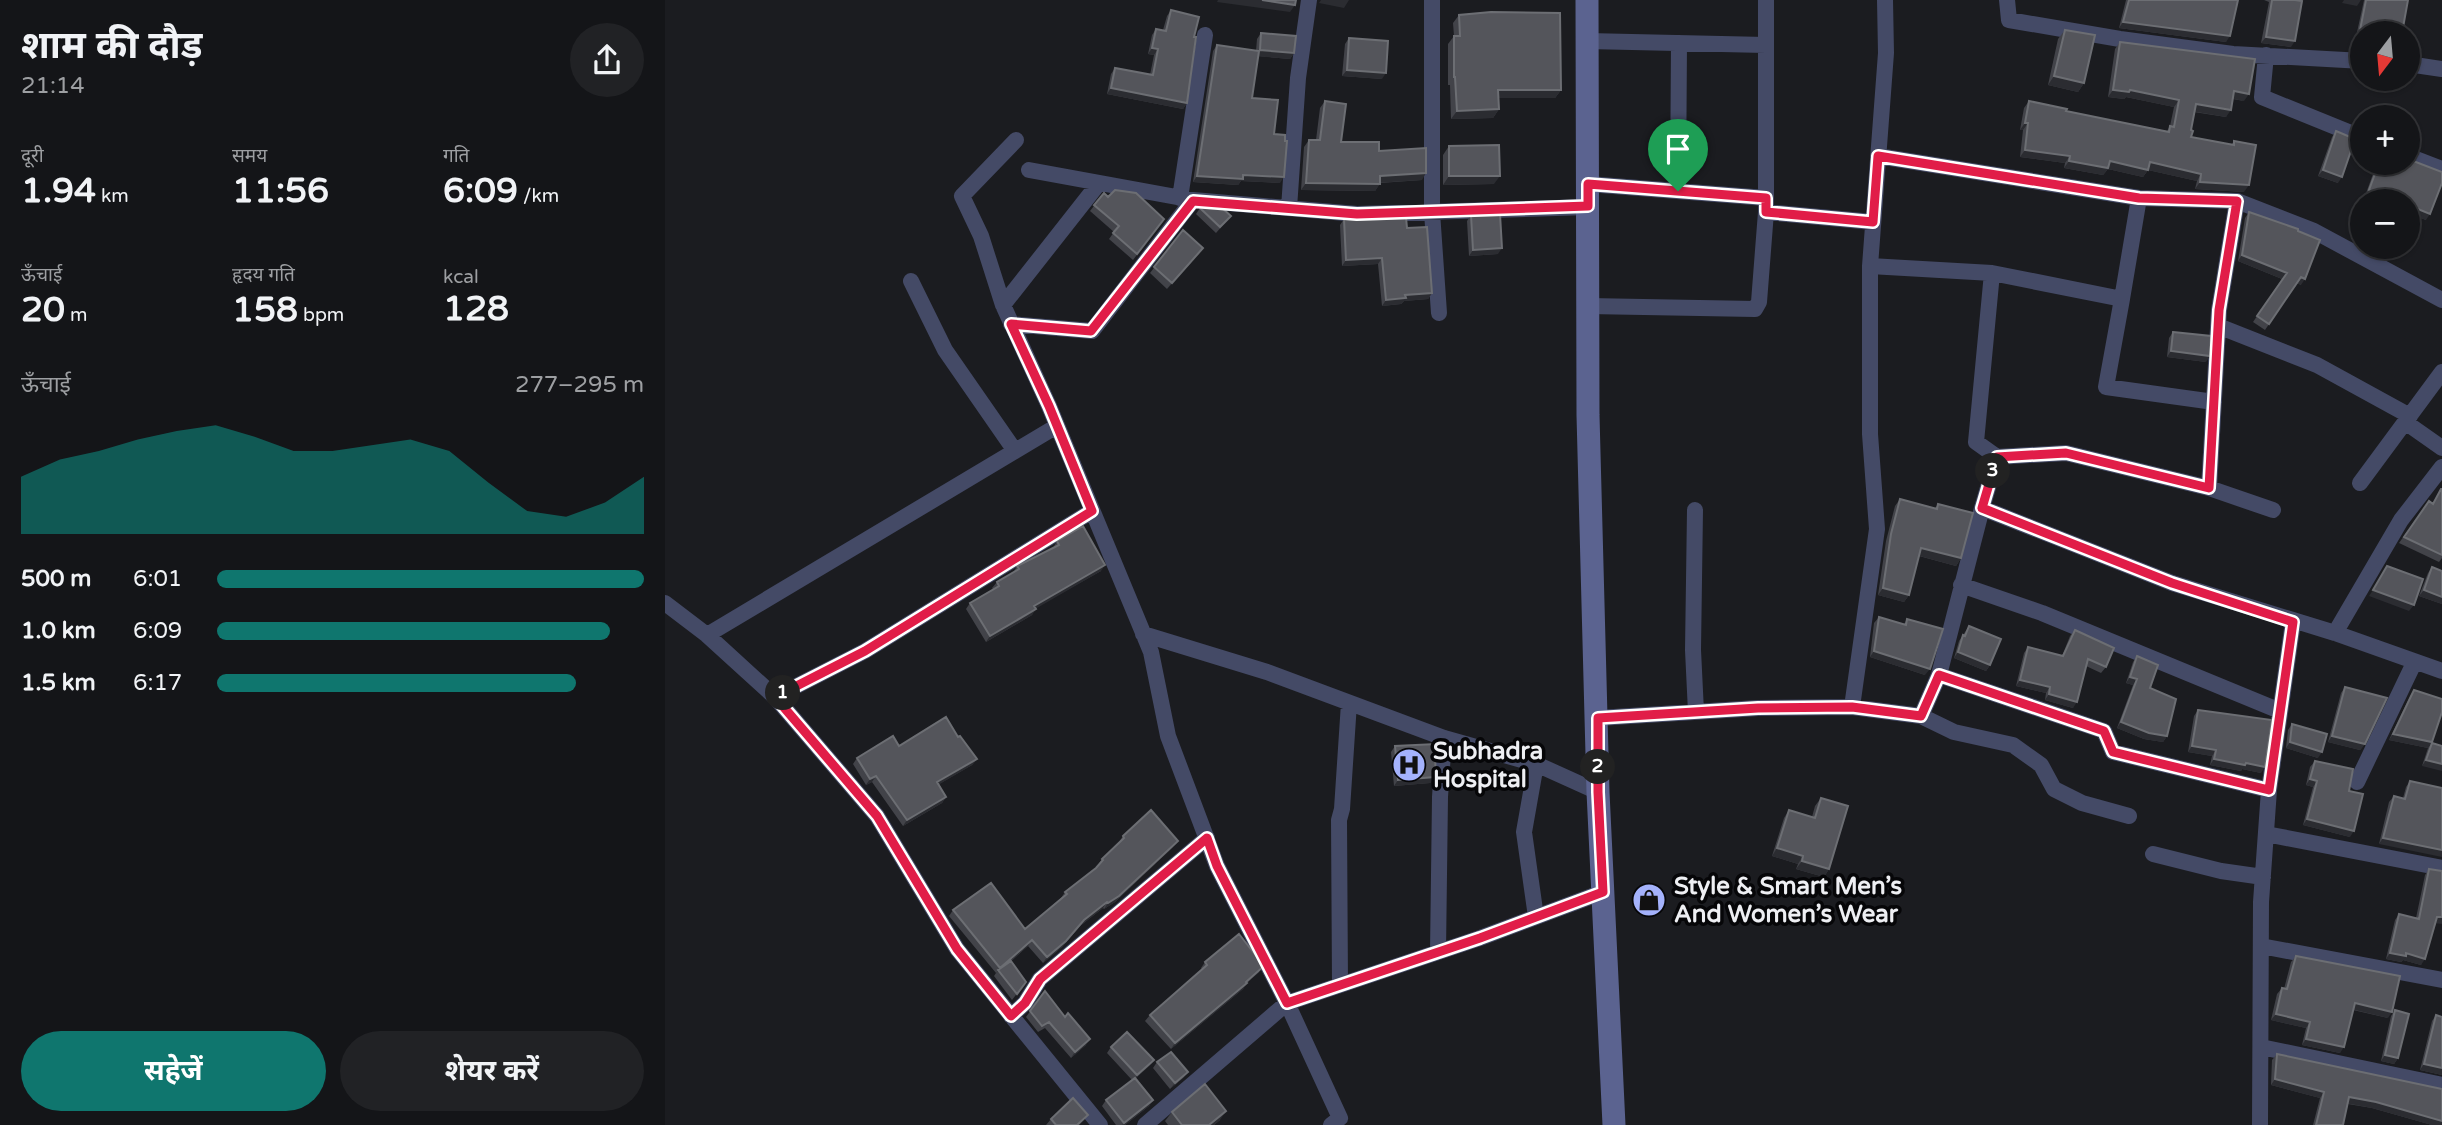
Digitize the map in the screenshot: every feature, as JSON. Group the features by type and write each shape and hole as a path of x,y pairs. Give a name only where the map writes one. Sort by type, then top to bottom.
{"main road":[{"path":"1587,0 1588,415 1598,792 1614,1125"}],"street":[{"path":"1289,208 1297,78 1308,0"},
{"path":"1432,0 1432,212 1439,313"},
{"path":"1588,306 1755,309 1759,302 1766,205 1766,0"},
{"path":"1852,707 1877,529 1870,434 1870,266 1886,54 1885,0"},
{"path":"2007,0 2009,20 2120,39 2233,54 2350,60"},
{"path":"1011,324 1091,331 1186,199 1205,35"},
{"path":"1587,41 1766,45"},
{"path":"1678,191 1679,43"},
{"path":"2266,55 2262,97 2350,133"},
{"path":"2420,66 2442,69"},
{"path":"1016,140 962,196 981,236 1003,305 1057,426 1151,652 1168,736 1217,866 1287,1003 1338,1123"},
{"path":"1878,156 2139,198 2237,201 2314,231 2442,299"},
{"path":"2420,161 2442,169"},
{"path":"1029,170 1186,199 1357,214 1432,212 1588,195 1678,191 1873,222"},
{"path":"1003,305 1099,183"},
{"path":"2139,198 2106,387 2214,402"},
{"path":"2209,488 2218,326 2237,201"},
{"path":"1870,266 1993,274 2122,299"},
{"path":"1993,274 1976,442 1997,457 2066,453 2209,488 2273,510"},
{"path":"911,281 945,350 1015,451"},
{"path":"2218,326 2317,365 2408,419 2442,448"},
{"path":"2360,483 2442,372"},
{"path":"707,635 1057,426"},
{"path":"1921,716 1939,675 1997,457"},
{"path":"2335,633 2401,520 2442,467"},
{"path":"1982,508 2172,583 2335,633 2414,663 2440,668"},
{"path":"1695,510 1693,638 1696,712"},
{"path":"775,697 865,651 1092,511"},
{"path":"1961,585 2042,613 2280,711"},
{"path":"665,603 707,635 775,697 877,816 957,949 1100,1125"},
{"path":"2260,1125 2263,877 2269,790 2293,622"},
{"path":"1143,634 1268,672 1444,738 1536,764 1598,792"},
{"path":"2357,782 2414,663"},
{"path":"1939,675 2104,731 2113,752 2269,790"},
{"path":"1340,985 1339,820 1349,703"},
{"path":"1598,718 1758,708 1852,707 1921,716 1954,732 2013,745 2041,765 2054,789 2082,803 2129,816"},
{"path":"1438,952 1440,797 1444,738"},
{"path":"1536,764 1524,832 1536,917"},
{"path":"2266,834 2442,868"},
{"path":"1011,1016 1025,1003 1040,979 1207,838"},
{"path":"2153,854 2221,871 2263,877"},
{"path":"1145,1125 1287,1003 1603,892"},
{"path":"2261,946 2442,980"},
{"path":"2261,1047 2442,1086"}],"building":[{"path":"1262,0 1296,0 1295,5"},
{"path":"2129,0 2238,0 2230,36 2123,22"},
{"path":"2272,0 2302,1 2295,41 2266,37"},
{"path":"2366,0 2408,0 2404,21 2362,21"},
{"path":"1171,10 1199,17 1194,37 1187,103 1111,88 1115,68 1153,75 1158,49 1152,48 1156,29 1166,31"},
{"path":"1491,12 1560,13 1561,90 1498,90 1499,109 1457,111 1454,36 1460,36 1459,15"},
{"path":"2065,30 2095,35 2084,83 2054,76"},
{"path":"1261,33 1296,36 1294,53 1260,50"},
{"path":"1349,38 1388,41 1386,73 1347,70"},
{"path":"2120,42 2255,59 2249,94 2234,91 2231,110 2196,104 2191,130 2191,137 2234,145 2234,141 2256,145 2249,185 2200,182 2201,174 2150,162 2148,170 2110,161 2108,168 2069,161 2070,156 2025,150 2028,123 2025,123 2029,101 2169,132 2170,126 2174,127 2179,100 2130,90 2113,90"},
{"path":"1217,45 1259,51 1252,98 1278,100 1274,134 1285,135 1287,141 1284,177 1243,175 1243,179 1197,176"},
{"path":"1325,101 1346,104 1341,142 1379,142 1379,151 1426,148 1426,173 1380,176 1380,184 1306,183 1309,140 1320,140"},
{"path":"2336,131 2350,137 2350,154 2342,177 2323,170"},
{"path":"1499,145 1500,176 1449,176 1449,146"},
{"path":"2420,164 2442,172 2442,183 2430,214 2420,210 2420,189 2369,189 2375,175 2420,175"},
{"path":"1115,190 1136,193 1164,219 1137,254 1113,233 1119,226 1094,205 1104,193 1108,197"},
{"path":"1202,205 1221,207 1231,216 1220,227 1200,208"},
{"path":"2249,212 2298,229 2320,240 2305,279 2301,277 2269,324 2257,316 2287,273 2242,255"},
{"path":"1500,214 1502,248 1473,250 1471,215"},
{"path":"1406,217 1407,228 1427,227 1432,293 1386,300 1382,258 1346,260 1344,219"},
{"path":"1183,230 1203,248 1172,283 1154,267"},
{"path":"2173,332 2211,336 2210,356 2171,351"},
{"path":"2441,489 2442,555 2404,537 2429,501 2433,504"},
{"path":"1900,499 1937,509 1938,504 1973,513 1961,558 1921,548 1909,595 1883,588 1891,534"},
{"path":"1083,526 1105,565 1034,606 1036,609 990,636 970,603 999,586 997,582 1019,569 1017,566 1059,545 1057,541"},
{"path":"2387,566 2423,579 2414,605 2373,590"},
{"path":"2432,567 2442,571 2442,597 2424,590"},
{"path":"1879,617 1906,625 1907,619 1943,629 1930,669 1874,651"},
{"path":"1969,626 2001,639 1990,665 1958,652"},
{"path":"2075,630 2114,648 2106,667 2088,659 2077,702 2049,694 2050,687 2020,680 2028,647 2063,656"},
{"path":"2137,656 2158,665 2150,688 2176,699 2167,736 2149,733 2121,722 2137,679 2130,677"},
{"path":"2345,687 2387,698 2365,744 2332,736"},
{"path":"2414,690 2442,699 2442,712 2432,742 2393,734"},
{"path":"2198,710 2272,720 2265,767 2214,759 2216,750 2192,746"},
{"path":"946,717 958,737 960,736 977,759 937,782 946,797 907,820 876,776 870,779 857,758 893,736 899,746"},
{"path":"2292,724 2327,734 2322,752 2290,742"},
{"path":"2432,743 2442,746 2442,764 2426,760"},
{"path":"1436,744 1435,777 1398,780 1395,746"},
{"path":"2315,761 2353,769 2349,791 2363,794 2354,831 2307,819 2317,781 2310,779"},
{"path":"2410,781 2442,788 2442,850 2383,838 2394,796 2405,799"},
{"path":"1821,798 1848,806 1829,869 1802,861 1803,856 1777,848 1789,810 1815,818"},
{"path":"1151,810 1178,841 1119,896 1084,920 1066,941 1047,957 1032,940 1000,968 953,910 991,883 1025,929 1096,868 1123,836"},
{"path":"2429,869 2442,871 2442,917 2437,917 2425,959 2406,953 2406,956 2390,953 2399,914 2419,919"},
{"path":"1239,934 1264,966 1175,1043 1150,1015 1207,965 1205,962"},
{"path":"2296,956 2400,976 2392,1012 2355,1003 2344,1047 2306,1039 2310,1022 2276,1014 2282,988 2287,989"},
{"path":"1011,961 1026,982 1017,994 998,970"},
{"path":"1045,991 1065,1017 1068,1013 1090,1039 1075,1052 1049,1022 1042,1026 1030,1011"},
{"path":"2395,1010 2409,1014 2398,1058 2385,1055"},
{"path":"2436,1015 2442,1017 2442,1068 2424,1064"},
{"path":"1127,1032 1154,1060 1137,1075 1111,1047"},
{"path":"1171,1052 1188,1072 1175,1083 1157,1062"},
{"path":"2277,1054 2442,1089 2442,1121 2349,1097 2343,1125 2316,1125 2324,1092 2275,1079"},
{"path":"1135,1078 1153,1100 1124,1123 1106,1100"},
{"path":"1205,1084 1226,1111 1209,1125 1182,1125 1172,1112"},
{"path":"1073,1098 1088,1115 1077,1125 1056,1125 1051,1119"}],"place":[{"name":"Subhadra Hospital","path":"1409,765"},
{"name":"Style & Smart Men’s And Women’s Wear","path":"1649,900"}],"route":[{"path":"1878,156 2139,198 2237,201 2219,310 2209,488 2066,453 1997,457 1982,508 2172,583 2293,622 2269,790 2113,752 2104,731 1939,675 1921,716 1852,707 1758,708 1598,718 1598,792 1603,892 1480,938 1287,1003 1217,866 1207,838 1040,979 1025,1003 1011,1016 957,949 877,816 775,697 865,651 1092,511 1049,406 1011,324 1091,331 1193,201 1357,214 1588,206 1588,184 1678,191 1766,198 1766,212 1873,222 1878,156"}]}
